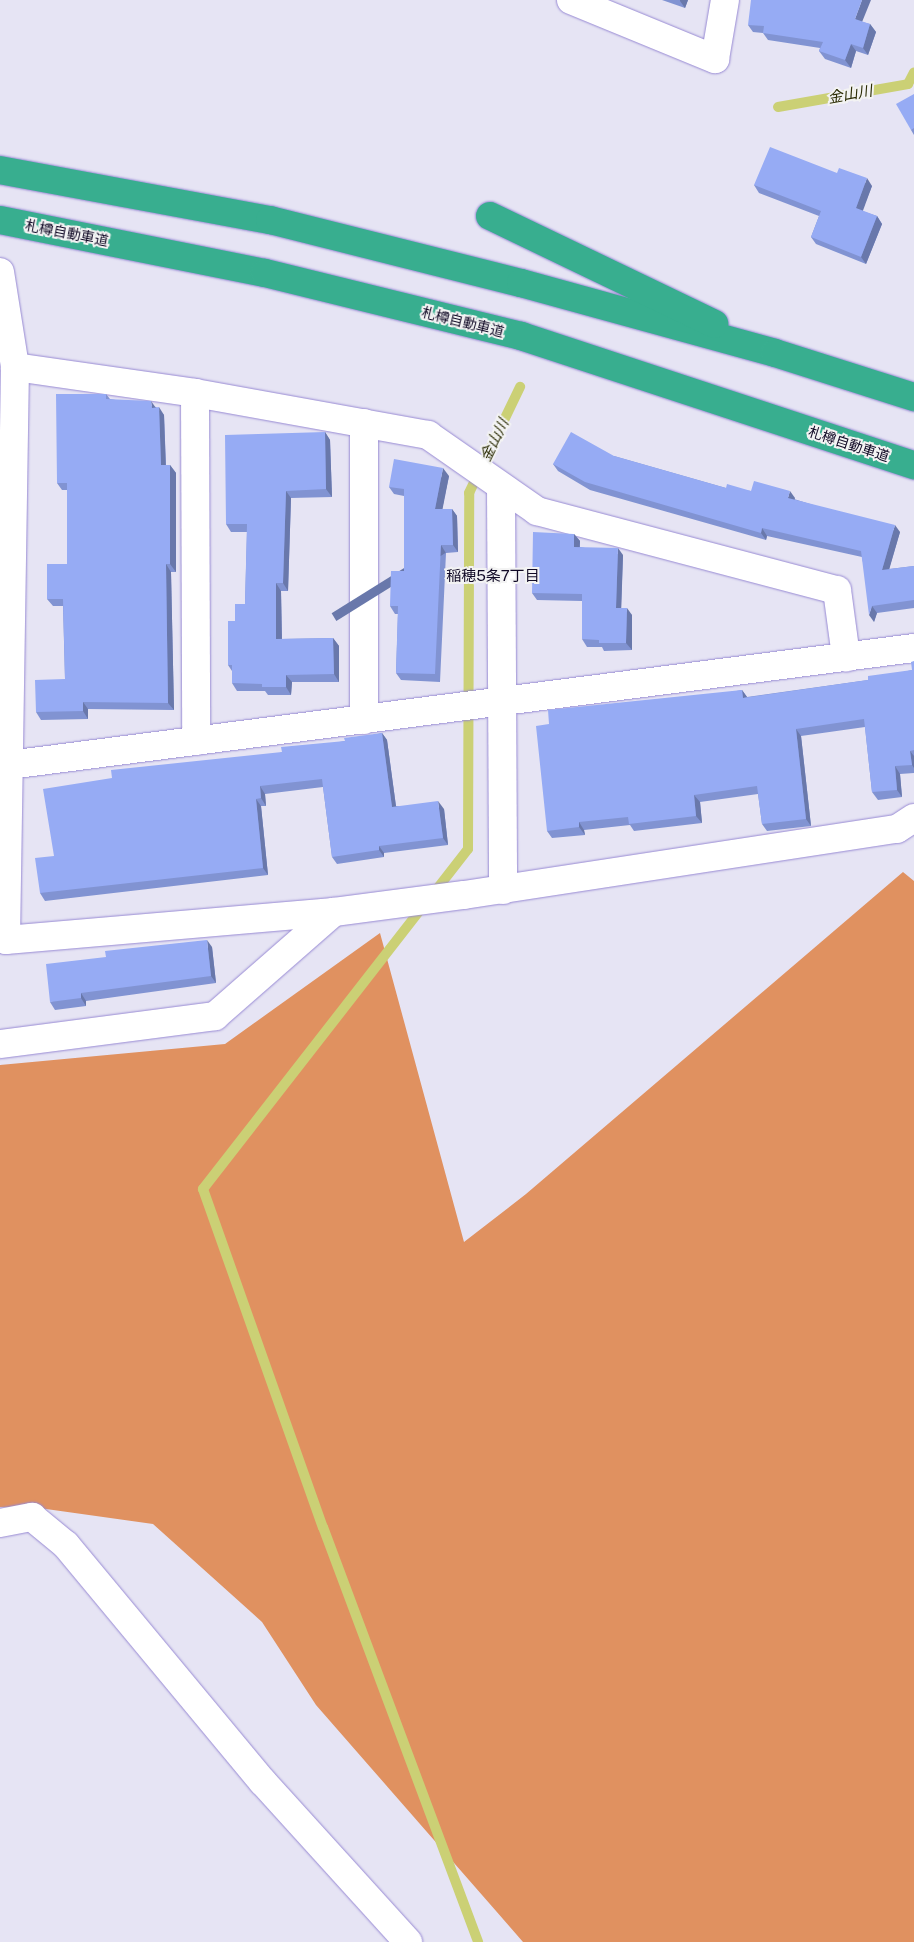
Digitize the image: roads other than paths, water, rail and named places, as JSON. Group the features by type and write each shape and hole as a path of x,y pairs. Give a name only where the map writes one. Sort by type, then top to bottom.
{"highway":[{"path":"0,170 270,220 521,283 774,354 914,397"},
{"path":"490,216 774,354"},
{"name":"札樽自動車道","path":"0,220 265,273 521,336 914,465"}],"street":[{"path":"571,0 715,58 725,0"},
{"path":"0,272 9,352 6,599 9,765 4,863 6,940 334,912 502,890 897,829 914,818"},
{"path":"9,352 194,393 428,435 537,511 837,590 846,658"},
{"path":"194,393 196,740"},
{"path":"364,423 364,720"},
{"path":"499,485 496,702 502,890"},
{"path":"9,765 914,648"},
{"path":"0,1044 216,1016 334,912"},
{"path":"0,1523 32,1517 66,1545 262,1782 408,1942"}],"waterway":[{"name":"金山川","path":"778,107 908,84 914,72"},
{"path":"433,894 468,849 469,493 520,387"},
{"path":"424,905 203,1189 323,1527 478,1942"}],"district":[{"name":"稲穂5条7丁目","path":"493,576"}]}
